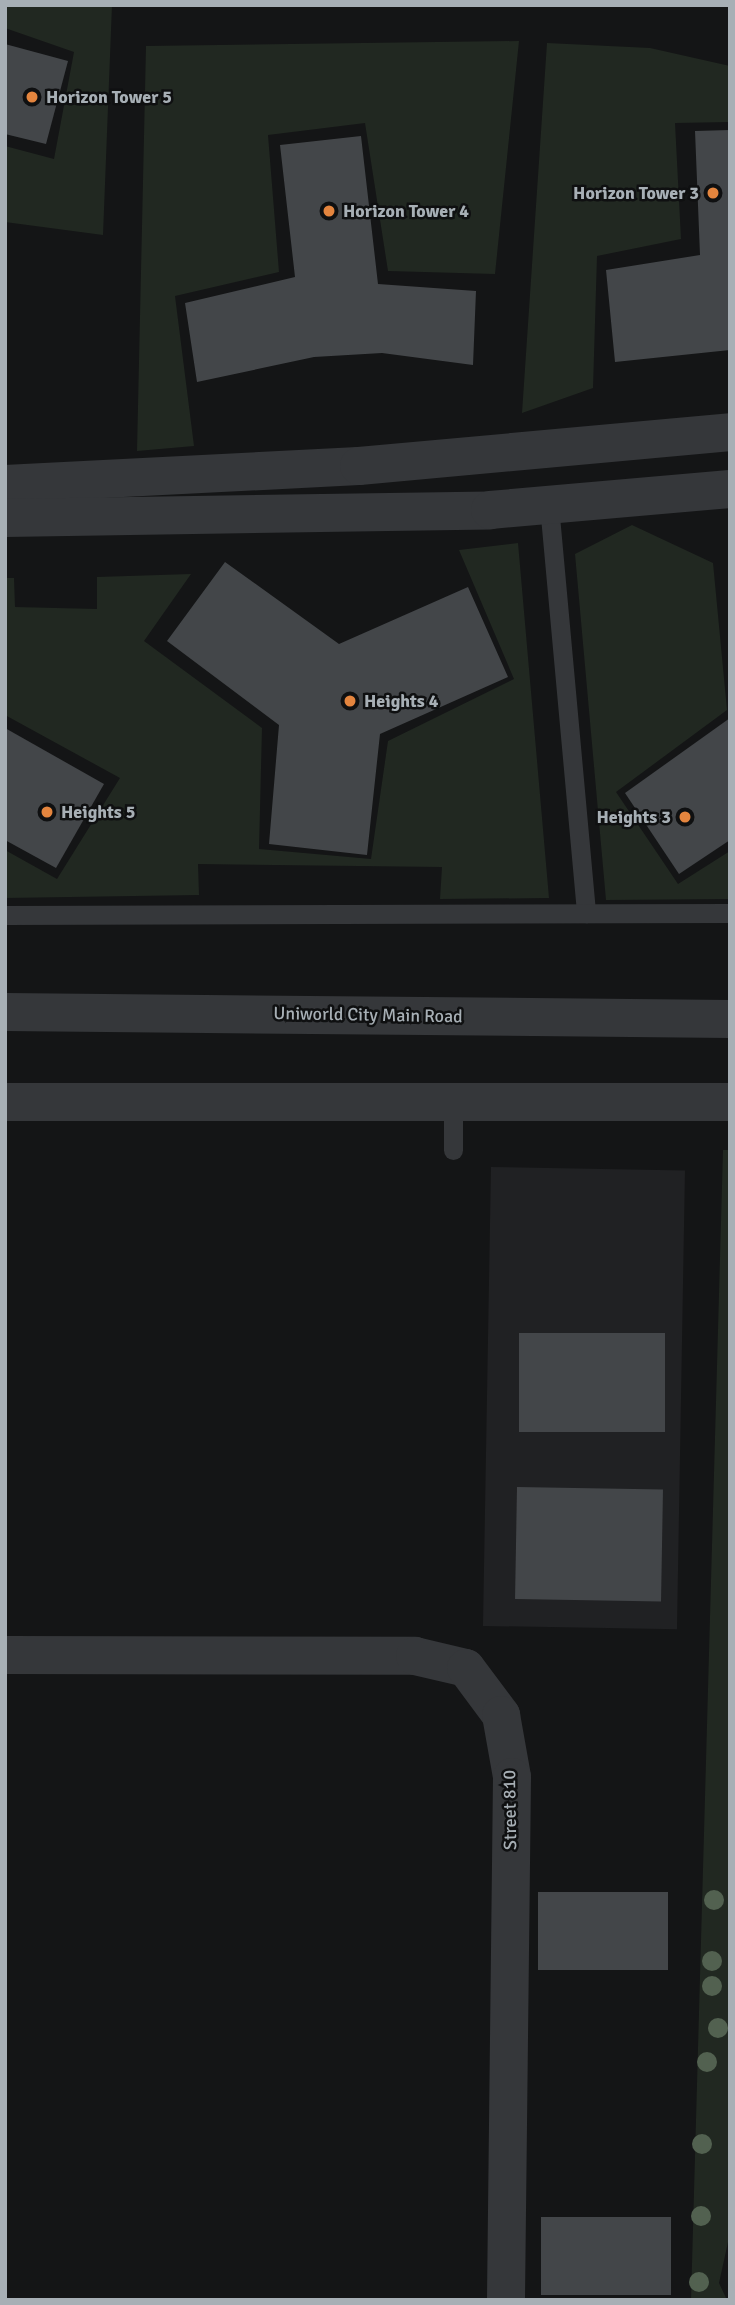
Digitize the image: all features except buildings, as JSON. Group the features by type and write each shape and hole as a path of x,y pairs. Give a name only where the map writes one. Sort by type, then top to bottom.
{"street":[{"path":"5,484 372,465 730,432"},
{"path":"5,518 549,505 730,489"},
{"name":"Uniworld City Main Road","path":"5,1012 730,1019"},
{"path":"5,1102 730,1102"},
{"name":"Street 810","path":"5,1655 415,1656 466,1668 501,1715 512,1777 506,2300"}],"lane":[{"path":"549,505 586,913"},
{"path":"5,915 730,913"},
{"path":"453,1102 453,1150"}],"shaded area":[{"path":"5,5 112,5 103,235 5,222 5,146 54,159 74,52 5,28"},
{"path":"519,41 495,274 388,271 365,123 268,135 279,272 175,296 194,446 137,451 146,46"},
{"path":"547,43 650,48 730,66 730,122 675,123 681,239 597,256 593,388 522,413"},
{"path":"632,525 713,563 727,710 616,792 678,884 730,851 730,899 606,900 575,554"},
{"path":"518,543 549,898 440,899 442,867 198,864 199,895 5,898 5,850 57,879 120,778 5,715 5,578 14,578 15,607 97,609 97,577 191,574 144,641 262,728 259,849 371,859 388,741 514,679 459,550"},
{"path":"723,1150 730,1150 730,2233 719,2283 727,2300 691,2300"},
{"path":"491,1167 685,1170 677,1629 483,1626"}],"place":[{"name":"Horizon Tower 5","path":"32,97"},
{"name":"Horizon Tower 3","path":"713,193"},
{"name":"Horizon Tower 4","path":"329,211"},
{"name":"Heights 4","path":"350,701"},
{"name":"Heights 5","path":"47,812"},
{"name":"Heights 3","path":"685,817"}]}
